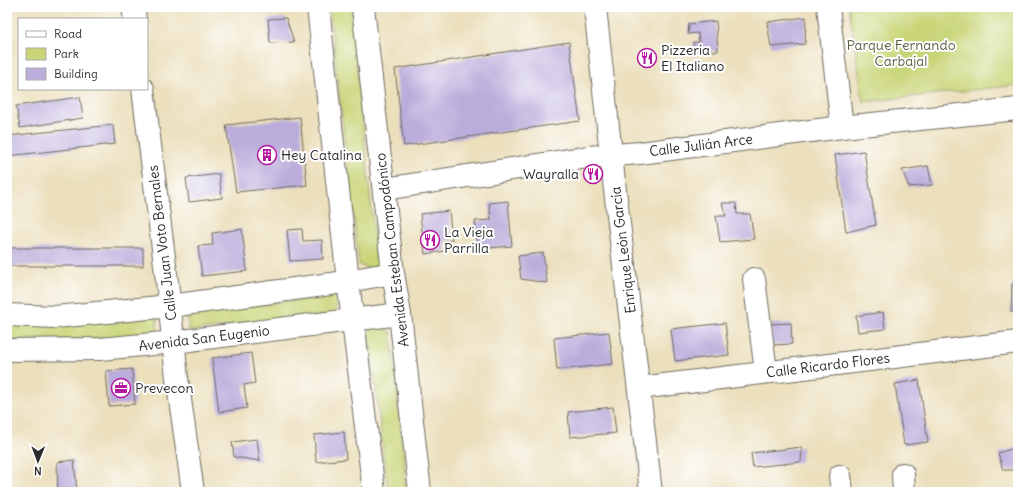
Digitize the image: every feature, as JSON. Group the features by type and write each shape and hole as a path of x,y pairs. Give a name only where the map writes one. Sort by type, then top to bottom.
{"street":[{"path":"133,7 135,18"},
{"path":"318,7 348,281 374,492"},
{"name":"Avenida Esteban Campodónico","path":"363,7 385,189 393,274 400,314 420,492"},
{"name":"Enrique León García","path":"596,7 651,492"},
{"path":"828,7 842,127"},
{"name":"Calle Juan Voto Bernales","path":"143,90 170,306 177,378 193,492"},
{"name":"Calle Julián Arce","path":"385,189 612,155 640,153 842,127 1018,109"},
{"path":"7,315 55,317 170,306 393,274"},
{"path":"754,279 766,372"},
{"name":"Avenida San Eugenio","path":"7,350 100,349 174,342 400,314"},
{"name":"Calle Ricardo Flores","path":"639,388 1018,342"}],"green space":[{"path":"329,7 351,7 377,264 371,269 359,265"},
{"name":"Parque Fernando Carbajal","path":"849,7 1018,7 1018,85 863,102"},
{"path":"335,296 337,314 189,331 187,313"},
{"path":"157,316 157,335 34,342 7,339 7,325"},
{"path":"374,326 382,326 391,332 407,492 388,492 369,331"}],"building":[{"path":"806,17 805,44 771,47 767,22"},
{"path":"286,18 294,42 270,43 268,19"},
{"path":"716,21 718,51 694,50 693,42 699,42 698,33 688,34 689,24"},
{"path":"569,42 580,121 404,146 395,69"},
{"path":"80,97 83,118 20,128 16,106"},
{"name":"Hey Catalina","path":"300,117 307,185 236,192 226,125"},
{"path":"113,125 115,144 7,156 7,136"},
{"path":"864,151 876,225 846,232 835,155"},
{"path":"928,166 932,185 909,187 902,170"},
{"path":"219,174 222,198 189,202 186,178"},
{"path":"508,201 512,246 478,249 475,221 491,220 489,203"},
{"path":"722,203 736,203 737,214 750,214 754,239 720,242 716,216 726,216"},
{"path":"449,211 452,240 445,241 446,251 425,254 420,214"},
{"path":"242,229 247,271 202,276 198,246 213,245 212,233"},
{"path":"302,229 303,241 322,240 323,259 290,261 287,230"},
{"path":"7,248 143,248 143,266 7,266"},
{"path":"543,253 547,283 521,279 518,256"},
{"path":"1012,284 1018,285 1018,312 1011,312"},
{"path":"883,312 885,329 858,332 856,316"},
{"path":"725,323 729,355 675,361 671,329"},
{"path":"791,323 792,344 772,345 771,324"},
{"path":"609,332 613,364 557,370 554,338"},
{"path":"251,353 255,383 244,385 247,408 219,412 212,358"},
{"name":"Prevecon","path":"132,369 135,404 109,406 106,371"},
{"path":"919,380 928,442 904,445 895,384"},
{"path":"613,407 616,433 570,437 568,412"},
{"path":"344,432 346,459 316,462 314,435"},
{"path":"257,439 260,461 234,457 232,442"},
{"path":"802,447 801,462 753,467 751,453"},
{"path":"1018,447 1018,470 1003,470 998,453"},
{"path":"74,460 77,492 58,492 57,462"}],"place":[{"name":"Pizzeria El Italiano","path":"647,58"},
{"name":"Hey Catalina","path":"267,155"},
{"name":"Wayralla","path":"593,174"},
{"name":"La Vieja Parrilla","path":"430,240"},
{"name":"Prevecon","path":"121,388"}]}
